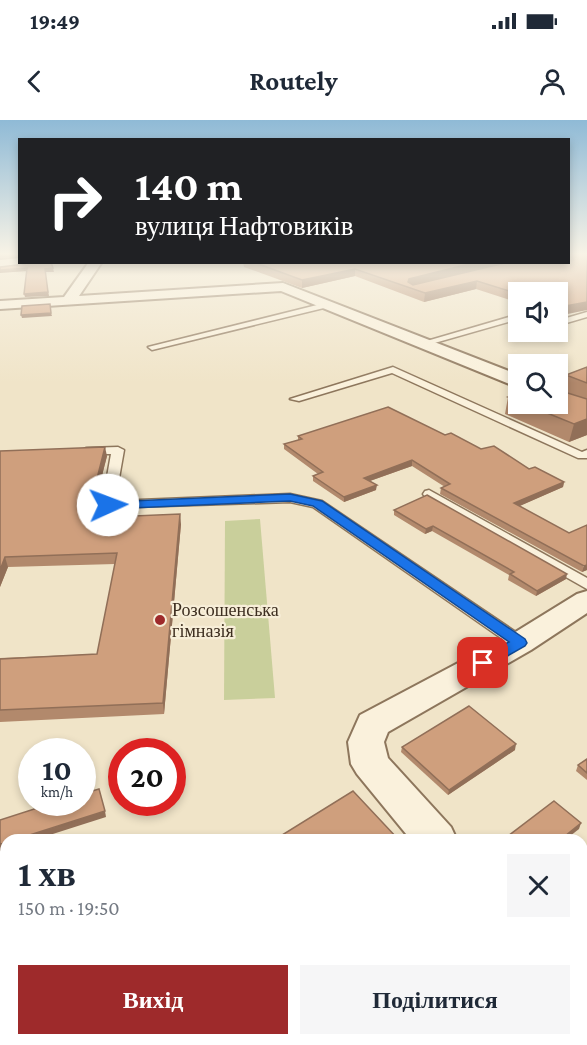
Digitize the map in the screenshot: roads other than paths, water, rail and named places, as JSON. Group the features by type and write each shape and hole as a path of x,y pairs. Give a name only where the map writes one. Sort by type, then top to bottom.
{"street":[{"path":"69,300 72,296"},
{"path":"0,305 132,296"},
{"path":"304,296 508,377"},
{"path":"431,834 370,764 366,742 373,724 520,643 587,600"}],"lane":[{"path":"152,347 325,305"},
{"path":"568,320 587,314"},
{"path":"424,343 508,319"},
{"path":"295,399 393,370 582,456 587,454"},
{"path":"71,452 118,450 108,505 290,498 317,504 520,643"},
{"path":"429,494 587,584"}],"place":[{"name":"Розсошенська гімназія","path":"160,620"}]}
